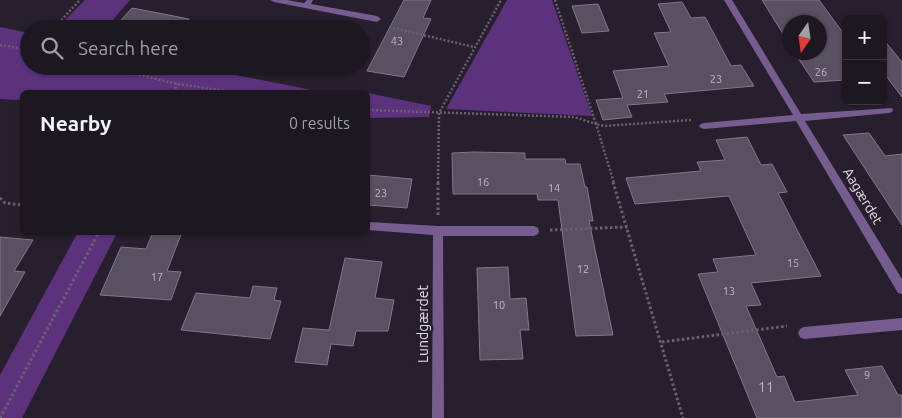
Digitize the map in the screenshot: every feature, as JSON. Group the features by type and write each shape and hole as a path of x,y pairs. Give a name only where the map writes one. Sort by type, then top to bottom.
{"street":[{"path":"274,0 308,3 377,19"},
{"name":"Aagærdet","path":"728,0 902,289"},
{"path":"704,126 889,110"},
{"path":"370,226 438,231 534,231"},
{"name":"Lundgærdet","path":"438,231 438,418"},
{"path":"804,333 902,324"}],"path":[{"path":"61,20 80,0"},
{"path":"438,231 439,114 501,0"},
{"path":"555,0 596,124 683,418"},
{"path":"377,19 383,26 474,48"},
{"path":"0,44 20,48"},
{"path":"139,75 178,84 219,90"},
{"path":"174,90 178,84"},
{"path":"370,110 439,114 574,117 604,126 695,120 704,126"},
{"path":"0,198 5,204 20,205"},
{"path":"534,231 627,227"},
{"path":"0,418 97,235"},
{"path":"662,342 793,325 804,333"}],"shaded area":[{"path":"85,0 130,0 113,20 65,20"},
{"path":"507,0 552,0 592,116 446,109"},
{"path":"0,27 20,31 20,75 236,75 312,90 20,90 20,100 0,99"},
{"path":"370,93 431,106 429,117 370,118"},
{"path":"76,235 116,235 22,418 0,418 0,375"}],"building":[{"path":"404,0 431,0 423,18 431,19 404,77 370,71 370,65"},
{"path":"762,0 819,0 842,32 842,80 814,82 799,60 827,60 827,15 782,15 782,32"},
{"path":"682,2 691,18 705,17 731,66 741,65 754,86 664,94 668,102 627,105 632,117 603,120 596,100 623,98 613,71 669,66 654,33 671,32 658,4"},
{"path":"598,4 609,31 582,33 572,6"},
{"path":"132,8 189,19 189,20 121,20"},
{"path":"887,44 902,62 902,97 887,77"},
{"path":"869,133 885,156 902,154 902,225 843,135"},
{"path":"747,137 761,165 772,164 787,192 778,193 821,276 751,283 761,305 746,306 777,377 784,376 795,402 858,395 845,370 882,366 898,395 902,395 902,418 757,418 698,274 718,272 713,259 756,255 729,196 635,204 626,178 701,171 697,162 725,160 716,140"},
{"path":"452,153 525,153 525,159 565,159 566,164 580,164 585,187 587,187 593,221 589,221 613,335 576,336 558,200 538,200 537,194 453,194"},
{"path":"370,175 412,179 407,208 370,205"},
{"path":"152,235 181,235 167,271 181,272 171,300 100,295 121,247 146,249"},
{"path":"0,237 33,240 14,271 25,272 0,316"},
{"path":"345,258 382,262 375,298 394,300 388,331 356,331 353,346 331,344 327,365 295,362 303,328 329,330"},
{"path":"508,267 510,299 526,298 529,330 520,330 523,359 480,360 477,268"},
{"path":"253,286 277,288 274,300 281,301 270,339 181,330 196,293 250,298"}]}
